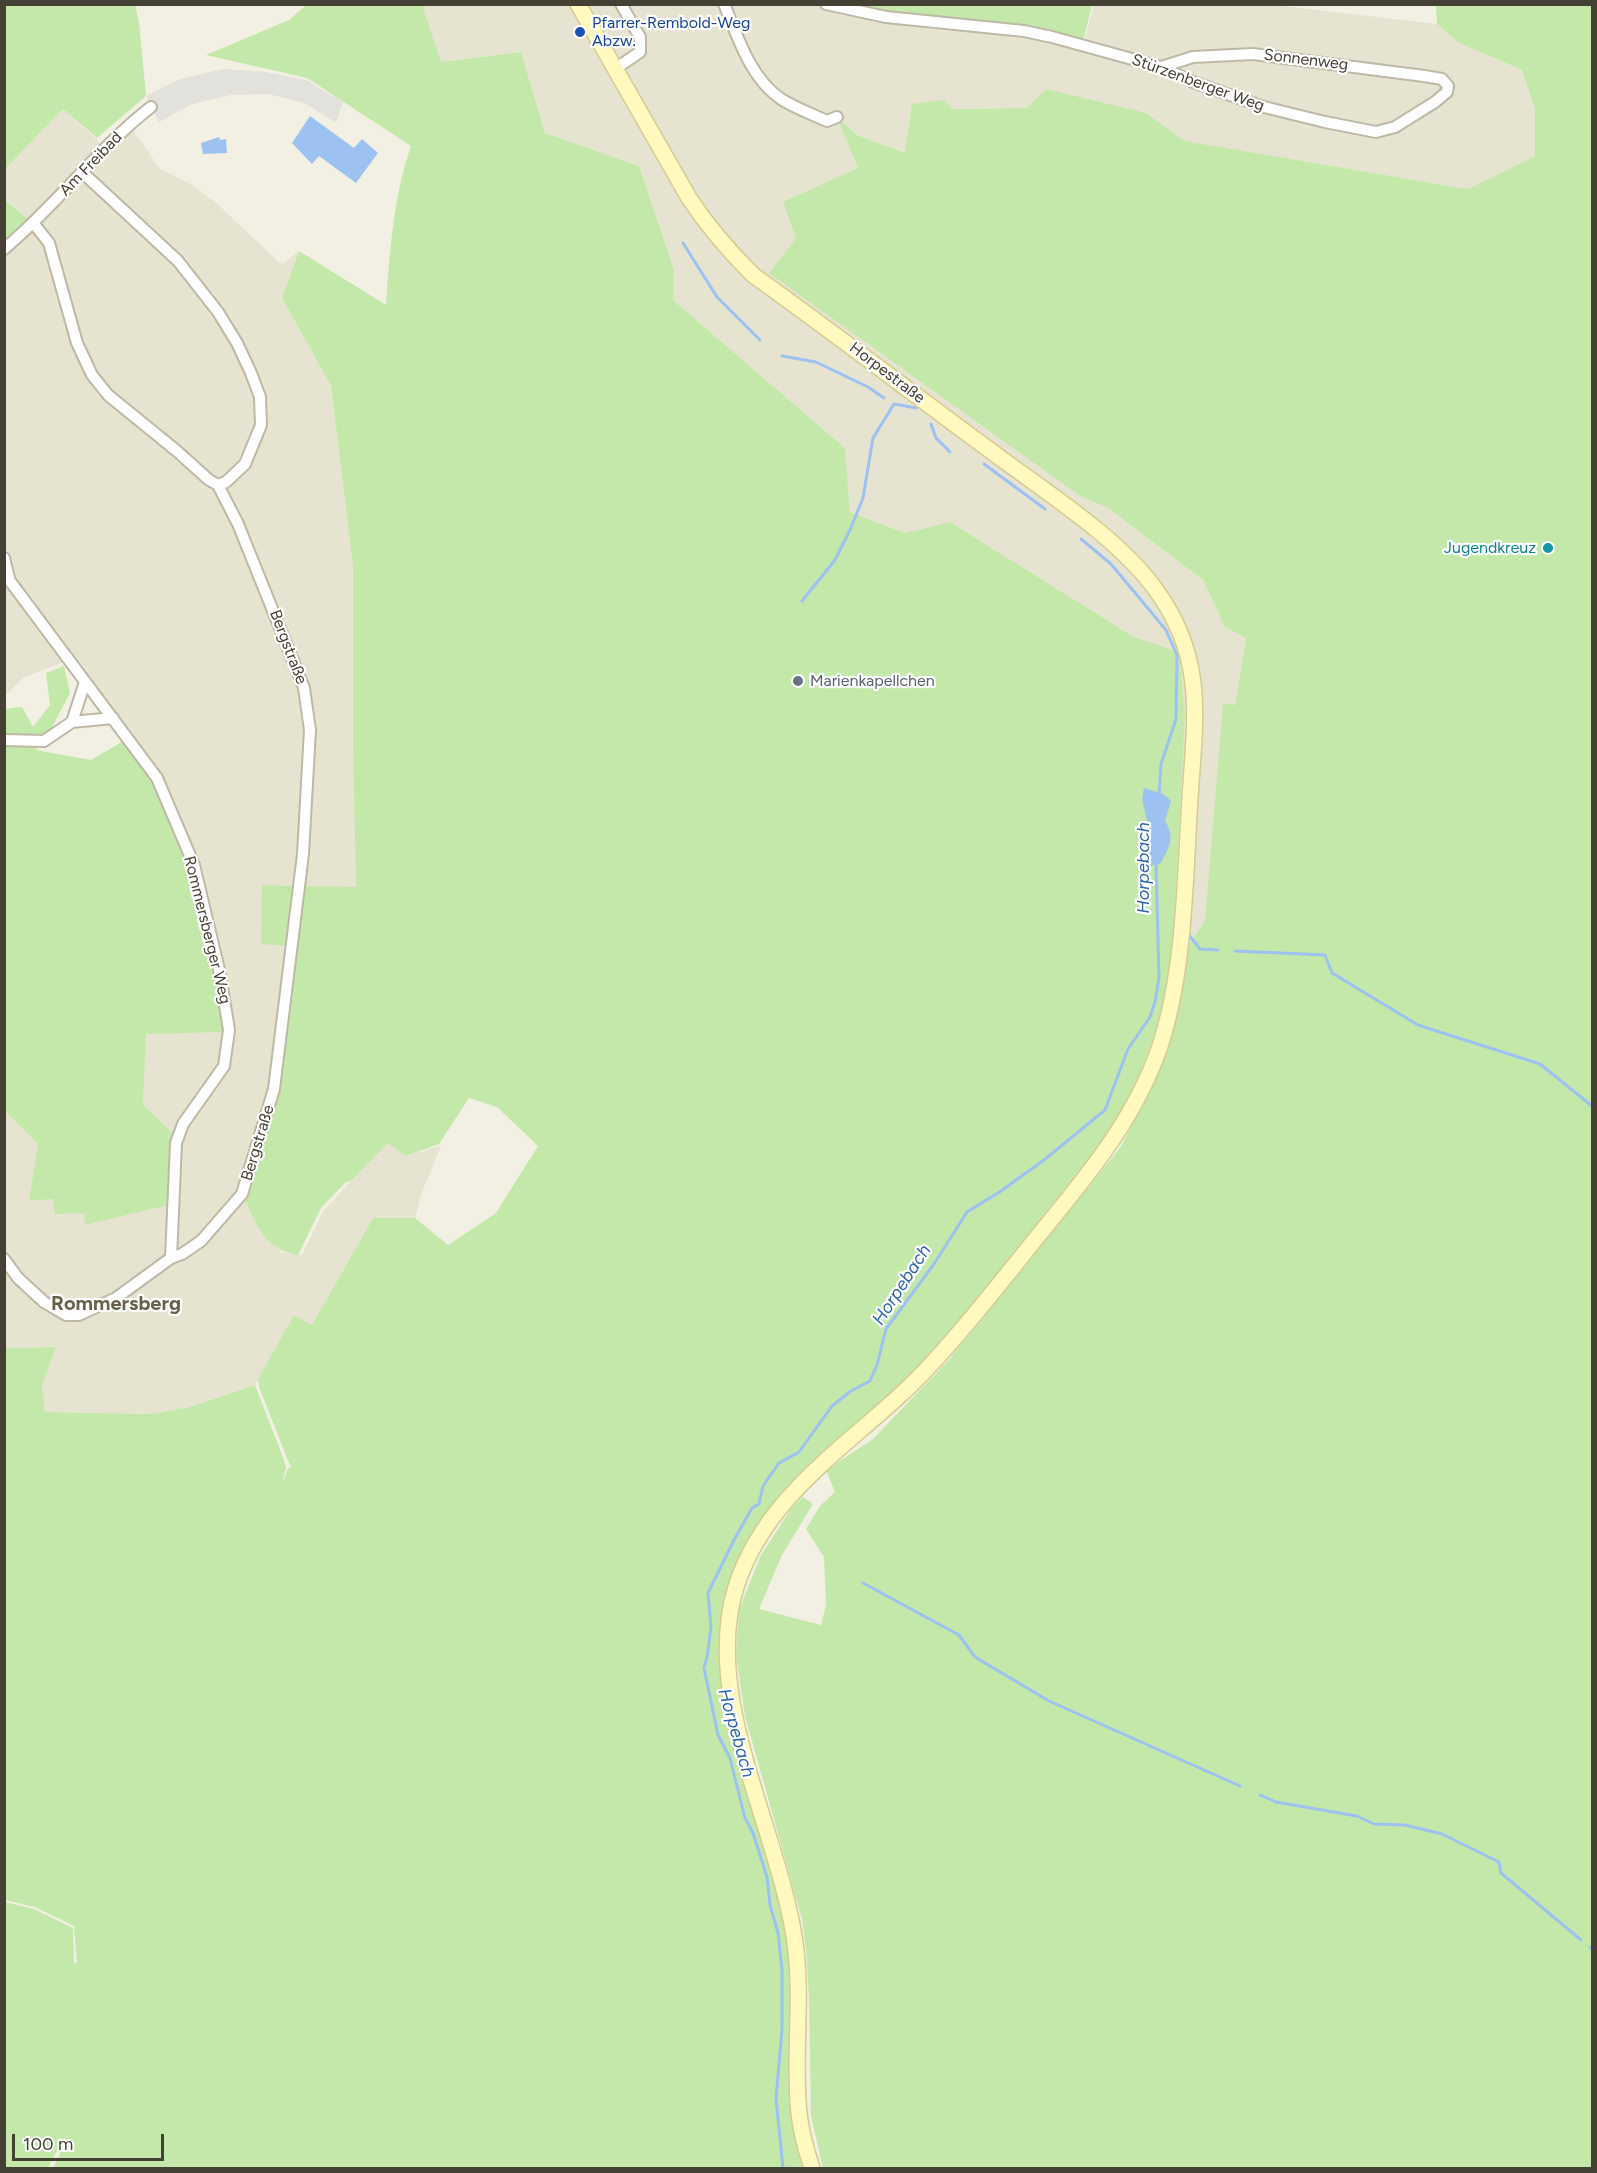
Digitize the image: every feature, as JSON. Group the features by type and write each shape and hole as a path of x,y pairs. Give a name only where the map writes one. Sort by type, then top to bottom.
{"street":[{"name":"Horpestraße","path":"578,4 689,198 726,249 753,275 1062,504 1136,564 1171,612 1183,637 1193,681 1194,725 1181,929 1173,990 1160,1045 1135,1104 1098,1161 936,1360 916,1381 832,1454 789,1496 759,1537 734,1594 728,1635 729,1674 743,1748 781,1878 793,1929 799,1987 799,2113 812,2169"},
{"path":"615,69 640,52 640,37 621,4"},
{"path":"724,4 747,58 759,78 780,98 801,109 827,121 837,117"},
{"name":"Stürzenberger Weg","path":"826,4 886,17 1024,31 1161,67 1193,82 1264,107 1376,132 1395,127 1435,102 1447,92 1448,86"},
{"name":"Sonnenweg","path":"1161,67 1193,57 1253,54 1424,76 1442,79 1448,86"},
{"name":"Am Freibad","path":"34,224 112,140 151,107"},
{"path":"82,172 178,261 218,312 237,343 251,373 260,397 261,424 245,464 226,482 218,485"},
{"path":"4,249 34,224"},
{"name":"Bergstraße","path":"34,224 49,243 77,344 92,375 108,395 209,480 218,485 238,524 304,688 310,730 303,854 274,1089 242,1194 201,1241 183,1254 171,1258"},
{"path":"4,558 7,576"},
{"name":"Rommersberger Weg","path":"7,576 157,778 194,865 220,974 230,1030 224,1066 183,1124 176,1143 171,1258"},
{"path":"72,722 85,682"},
{"path":"4,740 45,741 72,722 113,718"},
{"path":"4,1259 18,1278 44,1302 66,1315 79,1315 116,1298 171,1258"}],"shaded area":[{"path":"426,4 840,5 839,14 1083,46 1094,5 1266,4 1437,24 1459,43 1522,70 1535,109 1535,156 1468,189 1185,141 1146,113 1027,108 953,109 906,153 857,135 838,119 858,168 769,272 1080,496 1108,508 1203,580 1225,627 1246,638 1235,705 1223,704 1205,921 1186,949 1173,950 1185,715 1179,652 1134,637 950,522 905,533 850,512 845,448 673,300 674,270 639,166 545,133 521,52 441,62 423,8"},
{"path":"223,69 265,72 306,80 343,102 336,123 305,103 268,94 231,95 192,104 159,122 146,96 180,79"},
{"path":"63,109 105,147 134,131 160,169 189,183 214,201 282,265 299,251 282,298 331,386 353,566 356,888 262,885 289,946 273,1088 245,1198 260,1231 281,1252 302,1255 324,1210 388,1142 406,1156 441,1146 422,1192 415,1218 373,1218 312,1325 294,1316 255,1385 190,1407 150,1414 45,1412 42,1385 55,1347 5,1348 5,1111 38,1144 29,1201 53,1199 84,1213 85,1225 172,1204 179,1139 143,1105 146,1033 231,1032 198,861 158,774 109,702 66,661 23,678 5,696 5,249 34,224 5,199 5,169"}],"green space":[{"path":"5,4 135,5 139,22 146,96 97,138 63,109 5,169"},
{"path":"840,4 1092,5 1083,42 1028,29"},
{"path":"306,5 426,5 423,8 441,62 521,52 545,133 639,166 674,270 673,300 845,448 850,512 905,533 950,522 1134,637 1179,652 1185,715 1173,950 1156,1028 1138,1078 1113,1125 1098,1147 949,1333 905,1381 828,1448 766,1514 752,1536 728,1592 742,1774 777,1895 791,1972 791,2115 802,2168 53,2168 60,2154 61,2143 48,2168 5,2168 5,1902 34,1909 73,1928 74,1962 77,1964 74,1926 35,1907 5,1900 5,1348 56,1347 42,1385 45,1412 150,1414 190,1407 255,1385 286,1467 282,1485 288,1468 291,1468 259,1387 258,1379 294,1315 312,1325 373,1218 415,1218 448,1245 496,1213 538,1146 497,1107 469,1098 439,1144 406,1156 388,1143 321,1208 298,1255 277,1248 270,1242 258,1227 244,1198 268,1123 276,1084 300,886 356,887 353,566 331,386 282,298 299,251 386,305 396,205 411,146 307,78 206,55 289,20"},
{"path":"1436,5 1592,5 1592,2168 823,2168 811,2116 809,1997 802,1919 745,1716 736,1655 739,1610 760,1557 791,1509 803,1497 813,1504 782,1555 759,1609 821,1625 826,1605 824,1557 806,1529 820,1506 835,1492 826,1470 873,1439 947,1362 1120,1148 1151,1090 1168,1049 1179,1007 1186,949 1205,921 1223,703 1235,705 1246,638 1225,627 1203,580 1108,508 1080,496 769,273 796,238 783,202 858,168 837,117 857,135 905,153 912,104 944,100 953,109 1027,108 1046,89 1146,113 1185,141 1468,189 1535,156 1535,109 1522,70 1459,43 1437,24"},
{"path":"4,199 34,224 4,250"},
{"path":"64,666 70,693 51,729 36,750 91,760 127,739 156,780 187,865 217,975 227,1032 146,1034 143,1105 175,1135 169,1205 85,1225 84,1213 55,1214 53,1199 29,1201 38,1144 5,1111 5,709 22,707 33,727 50,705 46,673"},
{"path":"262,885 295,886 289,946 261,944"}],"water":[{"path":"310,116 354,148 362,139 378,153 356,183 319,156 312,164 292,143"},
{"path":"219,137 220,140 226,139 227,153 203,154 201,143"},
{"path":"1144,788 1163,794 1171,801 1165,821 1170,833 1170,843 1160,864 1148,866 1146,848 1149,829 1142,799"}],"waterway":[{"name":"Horpebach","path":"683,243 717,297 760,340"},
{"name":"Horpebach","path":"782,356 816,362 868,387 884,398"},
{"path":"802,601 835,560 850,530 863,498 873,438 894,404 916,408"},
{"name":"Horpebach","path":"931,424 936,438 950,452"},
{"name":"Horpebach","path":"984,464 1045,509"},
{"name":"Horpebach","path":"1081,539 1111,564 1166,630 1177,655 1176,719 1161,764 1159,796"},
{"name":"Horpebach","path":"783,2168 776,2099 782,2029 782,1970 778,1933 770,1905 767,1877 753,1833 745,1818 730,1758 718,1735 704,1668 711,1627 708,1593 752,1508 759,1504 763,1486 779,1463 799,1452 832,1406 851,1391 870,1381 877,1365 886,1329 934,1264 967,1212 1044,1160 1105,1110 1128,1049 1150,1017 1155,1002 1159,978 1156,863"},
{"path":"1189,935 1200,949 1218,950"},
{"path":"1235,951 1325,955 1332,973 1418,1025 1540,1064 1592,1106"},
{"path":"863,1583 959,1635 975,1657 1049,1701 1240,1786"},
{"path":"1260,1795 1276,1802 1357,1816 1374,1824 1405,1825 1442,1834 1499,1862 1501,1873 1581,1940"}],"place":[{"name":"Pfarrer-Rembold-Weg Abzw.","path":"580,32"},
{"name":"Jugendkreuz","path":"1548,548"},
{"name":"Marienkapellchen","path":"798,681"}],"district":[{"name":"Rommersberg","path":"116,1304"}]}
